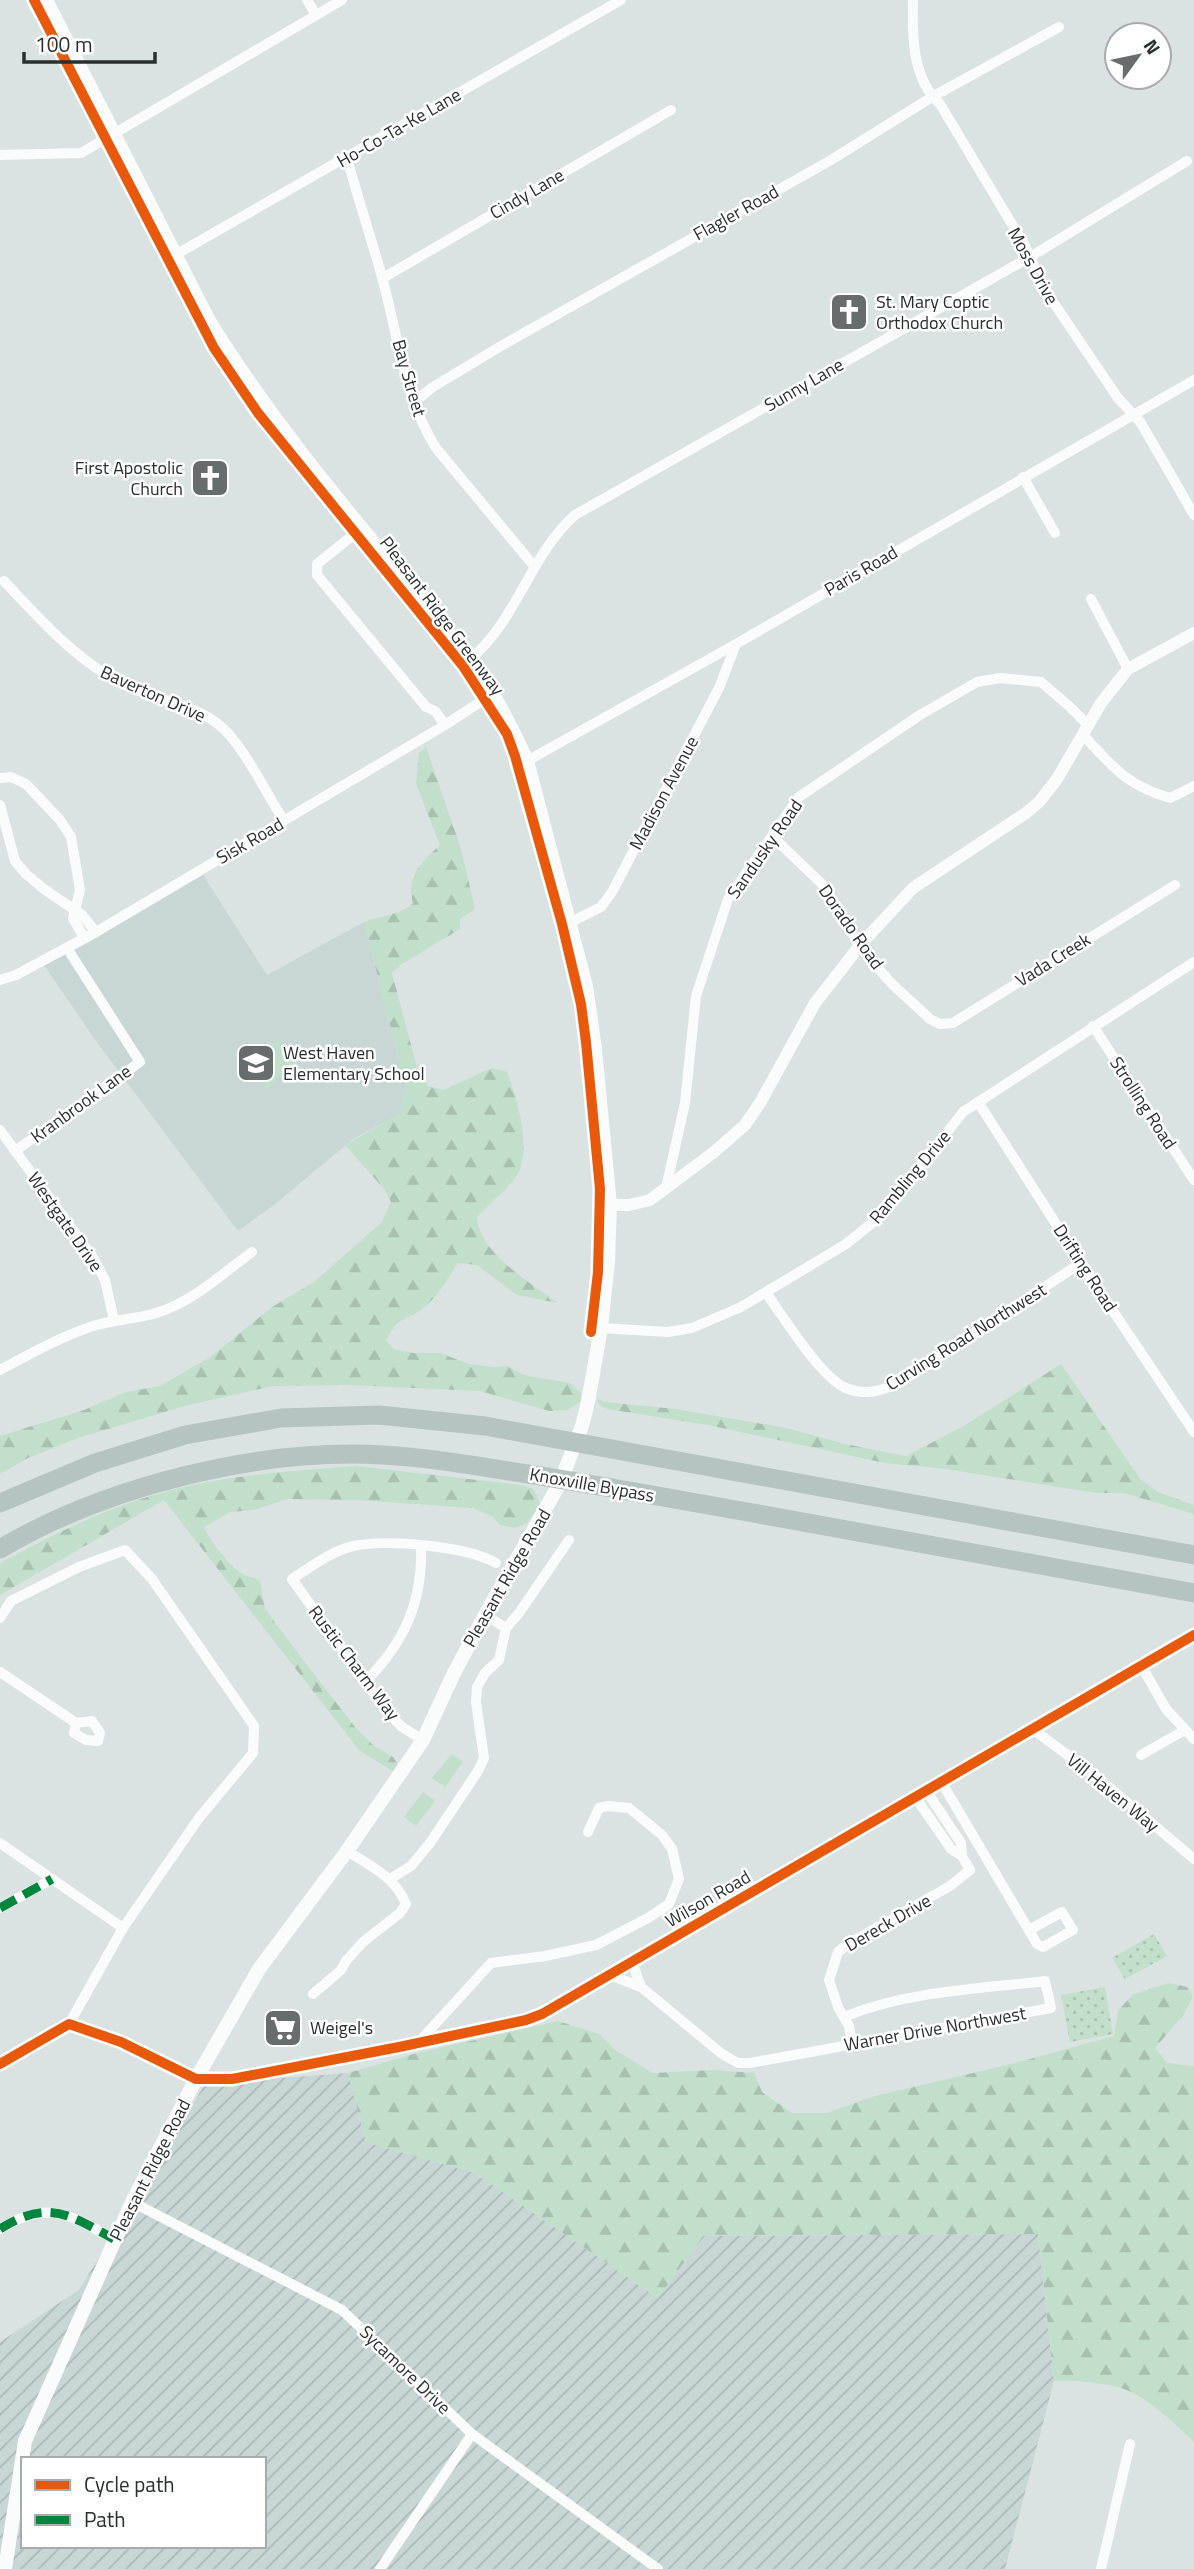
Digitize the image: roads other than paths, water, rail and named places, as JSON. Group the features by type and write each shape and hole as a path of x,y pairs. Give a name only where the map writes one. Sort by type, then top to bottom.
{"highway":[{"path":"0,1503 94,1462 185,1435 281,1418 379,1415 485,1426 1194,1555"},
{"name":"Knoxville Bypass","path":"0,1549 26,1534 110,1498 202,1472 295,1457 382,1455 477,1466 640,1493 1194,1593"}],"main road":[{"name":"Pleasant Ridge Road","path":"22,2457 24,2441 114,2239 196,2078 259,1969 347,1851 423,1740 485,1615 544,1515 571,1457 588,1402 601,1328 610,1205 586,986 527,761 513,727 494,693 470,659 276,421 209,321 46,0"},
{"name":"Pleasant Ridge Road","path":"5,2569 21,2461"}],"street":[{"path":"307,0 316,15"},
{"path":"0,155 80,153 342,0"},
{"name":"Ho-Co-Ta-Ke Lane","path":"175,255 621,0"},
{"name":"Moss Drive","path":"913,0 914,47 920,73 932,97 940,104 1030,257 1045,289 1089,358 1132,415 1142,423 1194,515"},
{"name":"Flagler Road","path":"414,402 433,387 501,346 831,160 932,97 1059,27"},
{"name":"Cindy Lane","path":"383,278 671,110"},
{"name":"Bay Street","path":"347,158 383,278 414,402 425,430 436,448 534,566"},
{"name":"Sunny Lane","path":"470,659 494,638 534,566 560,529 575,515 1030,257 1187,162"},
{"name":"Paris Road","path":"527,761 1194,380"},
{"path":"1023,477 1055,533"},
{"path":"362,528 317,564 317,575 417,697 435,712 445,725"},
{"name":"Baverton Drive","path":"4,581 71,650 99,671 131,688 201,714 220,725 236,744 284,821"},
{"path":"1091,600 1128,669"},
{"path":"610,1205 629,1205 650,1199 745,1125 815,1003 861,944 913,888 1040,801 1057,779 1101,702 1128,669 1194,634"},
{"name":"Madison Avenue","path":"570,922 601,907 612,892 719,688 736,644"},
{"name":"Sandusky Road","path":"666,1188 685,1103 696,996 728,899 799,797 920,715 977,682 1000,678 1041,682 1069,706 1119,774 1144,790 1170,797 1194,786"},
{"name":"Sisk Road","path":"0,980 16,975 96,932 445,725 494,693"},
{"path":"0,778 10,777 26,784 60,820 71,837 80,890 73,918 84,938"},
{"path":"0,805 15,861 26,874 74,912 82,915 96,932"},
{"name":"Dorado Road","path":"772,836 824,885 863,951 892,984 930,1019"},
{"name":"Vada Creek","path":"930,1019 940,1024 953,1023 1175,885"},
{"name":"Kranbrook Lane","path":"15,1151 140,1062 67,948"},
{"name":"Rambling Drive","path":"601,1328 668,1332 692,1328 714,1320 766,1293 846,1244 882,1215 963,1112 1194,962"},
{"name":"Strolling Road","path":"1093,1026 1194,1180"},
{"name":"Drifting Road","path":"978,1102 1194,1432"},
{"name":"Westgate Drive","path":"0,1130 94,1259 105,1280 114,1320"},
{"path":"0,1370 68,1335 114,1320 132,1319 170,1308 252,1252"},
{"name":"Curving Road Northwest","path":"766,1293 830,1377 845,1388 864,1393 899,1383 1081,1263"},
{"path":"390,1879 411,1866 430,1843 481,1765 484,1758 476,1702 477,1687 485,1673 499,1661 506,1628 569,1540"},
{"name":"Rustic Charm Way","path":"421,1546 353,1546 324,1558 292,1579 388,1713 402,1727 423,1740"},
{"path":"365,1682 387,1659 412,1611 422,1566 421,1546 464,1551 484,1556 496,1563"},
{"path":"0,1618 11,1601 79,1567 125,1550 152,1579 254,1726 253,1753 199,1818 123,1928 69,2024 0,2064"},
{"path":"485,1615 506,1628"},
{"name":"Wilson Road","path":"196,2078 232,2079 526,2020 610,1975 1194,1635"},
{"path":"1141,1665 1166,1709 1194,1739"},
{"path":"0,1672 76,1723"},
{"name":"Vill Haven Way","path":"1031,1728 1096,1776 1194,1859"},
{"path":"1142,1755 1185,1730"},
{"path":"942,1783 1029,1930"},
{"name":"Dereck Drive","path":"852,2044 849,2026 830,1987 829,1980 838,1952 950,1886 970,1870 962,1856 951,1849 921,1795"},
{"path":"417,2044 492,1962 545,1956 596,1945 669,1904 679,1879 672,1849 662,1835 629,1808 621,1806 599,1808 588,1832"},
{"path":"0,1843 123,1928"},
{"path":"313,1994 341,1970 363,1942 400,1913 406,1904 401,1890 390,1879 347,1851"},
{"path":"0,1908 52,1879"},
{"path":"632,1962 641,1987"},
{"path":"610,1975 641,1987"},
{"name":"Warner Drive Northwest","path":"641,1987 722,2054 738,2063 1051,2008 1045,1981 937,1994 866,2008 844,2017"},
{"path":"69,2024 121,2042 196,2078"},
{"name":"Sycamore Drive","path":"132,2202 342,2310 472,2434 658,2569"},
{"path":"0,2229 33,2212 46,2211 75,2219 114,2239"},
{"path":"380,2569 472,2434"},
{"path":"1101,2569 1130,2444"}],"place":[{"name":"St. Mary Coptic Orthodox Church","path":"849,312"},
{"name":"First Apostolic Church","path":"210,478"},
{"name":"West Haven Elementary School","path":"256,1063"},
{"name":"Weigel's","path":"283,2028"}]}
